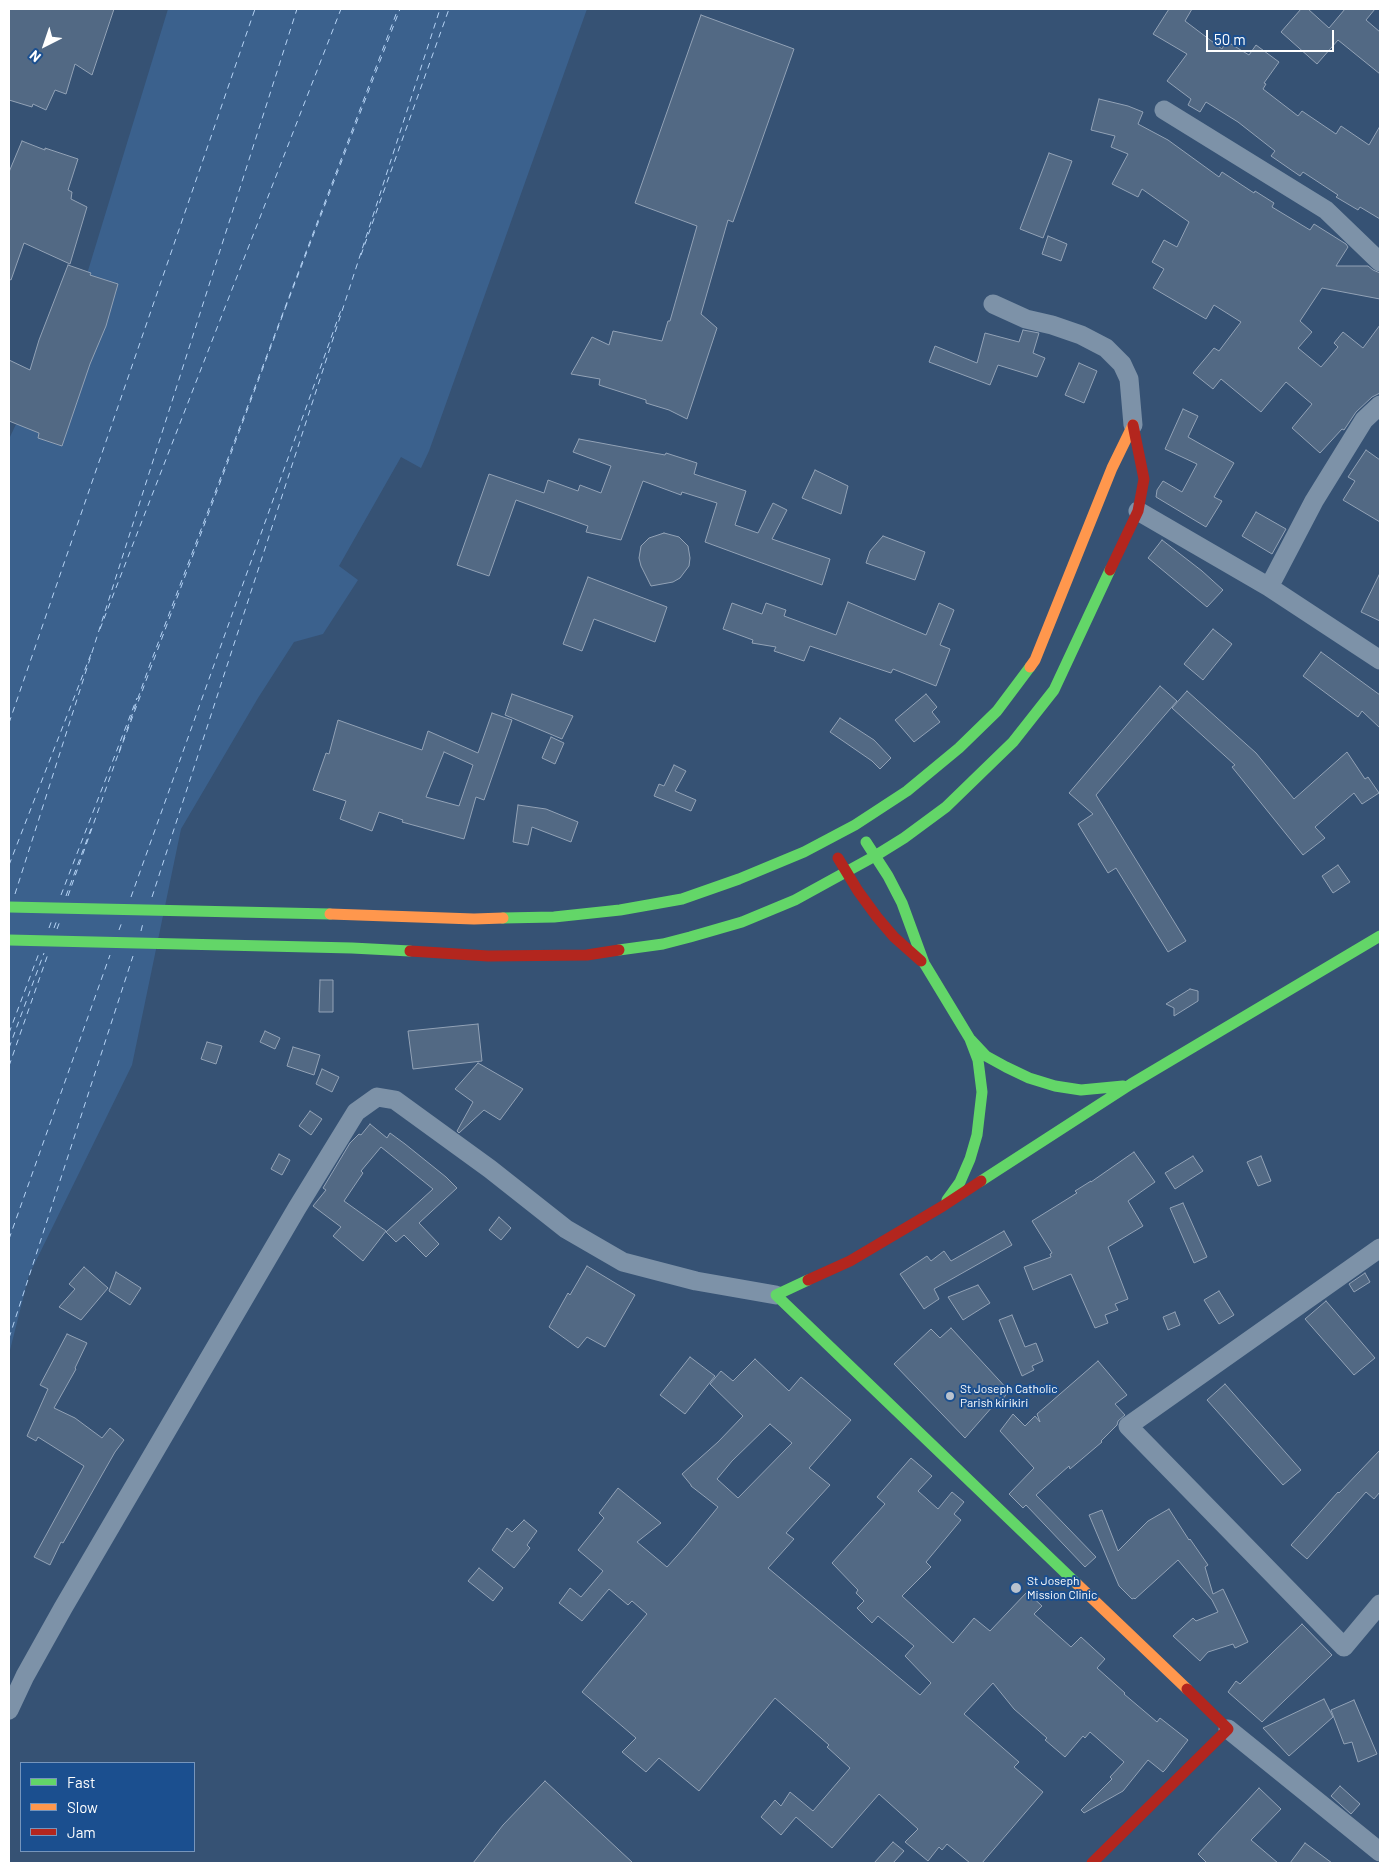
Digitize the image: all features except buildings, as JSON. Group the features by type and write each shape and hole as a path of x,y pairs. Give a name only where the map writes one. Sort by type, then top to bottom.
{"main road":[{"path":"9,940 352,948 488,956 587,955 638,948 690,937 742,922 794,900 875,856 904,838 932,817 976,780 1013,742 1054,690 1138,511 1144,479 1133,425"},
{"path":"9,907 351,914 474,919 554,917 620,910 682,899 739,879 804,852 855,825 907,791 959,748 996,711 1035,660 1112,468 1133,425"},
{"path":"855,825 902,904 924,963 970,1039 978,1060 982,1092 977,1135 970,1159 960,1182 943,1206"},
{"path":"828,840 846,872 877,917 894,937 924,963"},
{"path":"1092,1863 1228,1729 776,1295 850,1261 943,1206 1131,1084 1380,936"},
{"path":"970,1039 986,1056 1029,1078 1055,1086 1081,1090 1105,1089 1131,1084"}],"street":[{"path":"1164,110 1326,210 1380,262"},
{"path":"993,304 1026,319 1052,325 1081,335 1106,348 1122,364 1129,380 1133,425"},
{"path":"1269,586 1314,501 1364,420 1380,405"},
{"path":"1138,511 1269,586 1380,660"},
{"path":"9,1710 25,1676 63,1608 297,1208 356,1112 376,1096 395,1100 566,1229 622,1262 696,1281 776,1295"},
{"path":"1380,1248 1128,1426 1344,1647 1380,1604"},
{"path":"1228,1729 1380,1852"}],"water":[{"path":"168,9 587,9 429,451 421,468 401,457 339,566 358,580 323,634 294,642 258,698 181,829 132,1065 29,1275 9,1354 9,439 87,274"}],"ferry route":[{"path":"9,723 255,9"},
{"path":"15,894 297,9"},
{"path":"100,629 341,9"},
{"path":"68,896 149,667 398,9"},
{"path":"285,309 400,9"},
{"path":"152,897 440,9"},
{"path":"361,255 449,9"},
{"path":"119,753 285,309"},
{"path":"131,897 341,310"},
{"path":"9,865 91,654"},
{"path":"61,895 137,698"},
{"path":"66,896 91,829"},
{"path":"49,928 52,920"},
{"path":"54,928 57,920"},
{"path":"57,929 60,921"},
{"path":"119,930 122,922"},
{"path":"141,931 143,923"},
{"path":"9,1033 39,953"},
{"path":"9,1048 44,953"},
{"path":"9,1066 48,954"},
{"path":"9,1239 110,955"},
{"path":"9,1338 133,956"}],"traffic: fast":[{"path":"619,950 663,944 690,937 742,922 795,900 875,856 904,838 946,807 1013,742 1054,690 1110,570"},
{"path":"503,918 554,917 620,910 682,899 739,879 804,852 855,825 907,791 959,748 997,711 1030,667"},
{"path":"866,842 888,876 902,903 924,963 970,1039 978,1060 982,1092 977,1135 970,1159 960,1182 947,1200"},
{"path":"9,907 330,914"},
{"path":"981,1181 1131,1084 1380,936"},
{"path":"9,940 410,951"},
{"path":"971,1040 986,1056 1006,1067 1029,1078 1055,1086 1081,1090 1123,1086"},
{"path":"808,1280 776,1295 1077,1584"}],"traffic: slow":[{"path":"1030,667 1035,660 1112,468 1133,425"},
{"path":"330,914 474,919 503,918"},
{"path":"1077,1584 1187,1689"}],"traffic: jam":[{"path":"1110,570 1138,511 1144,479 1133,425"},
{"path":"838,858 858,891 877,917 894,937 921,961"},
{"path":"410,951 488,956 587,955 619,950"},
{"path":"808,1280 850,1261 943,1206 981,1181"},
{"path":"1092,1863 1228,1729 1187,1689"}],"place":[{"name":"St Joseph Catholic Parish kirikiri","path":"950,1396"},
{"name":"St Joseph Mission Clinic","path":"1016,1588"}]}
